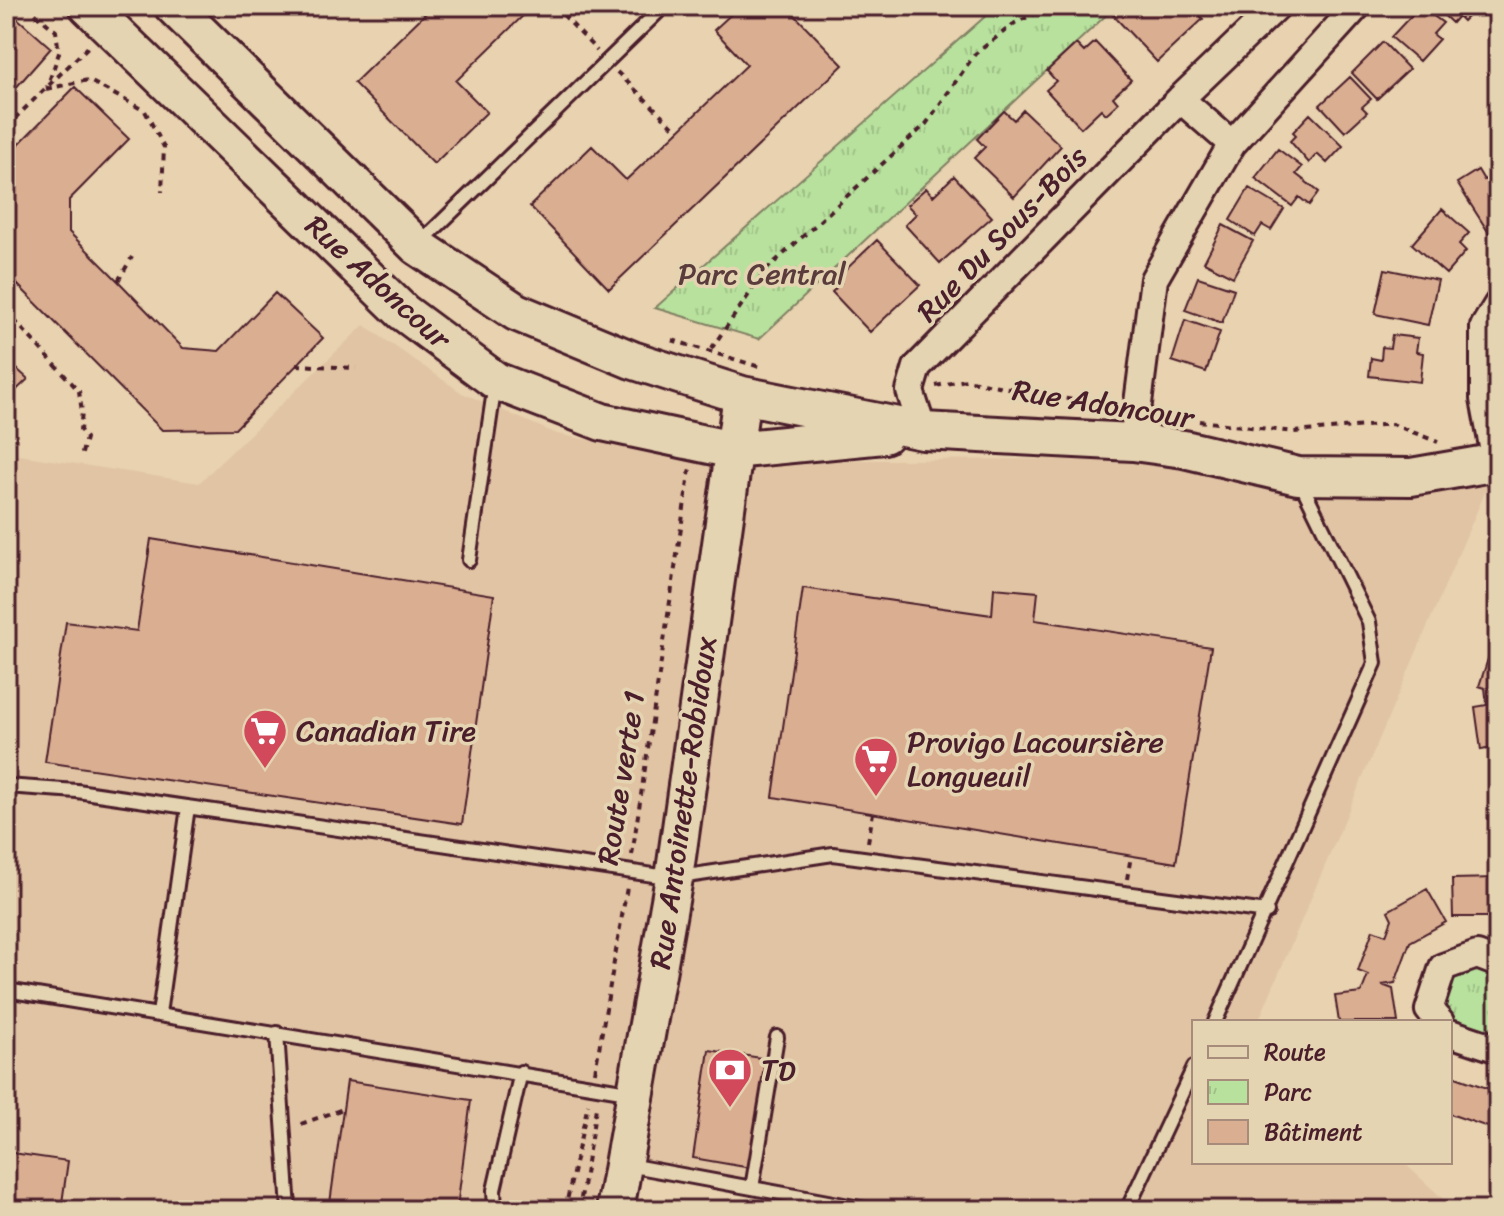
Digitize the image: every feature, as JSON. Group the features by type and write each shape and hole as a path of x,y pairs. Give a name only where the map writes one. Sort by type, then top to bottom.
{"street":[{"name":"Rue Du Sous-Bois","path":"910,391 917,367 1180,99 1277,6"},
{"path":"1135,427 1154,279 1232,144 1357,6"},
{"name":"Rue Adoncour","path":"179,8 417,246 516,312 632,360 707,366 923,431"},
{"name":"Rue Adoncour","path":"99,16 403,312 496,381 602,422 733,450 923,431 1135,427 1184,449 1298,476 1411,477 1497,462"},
{"path":"1180,99 1232,144"},
{"path":"1497,462 1484,399 1484,327 1498,304"},
{"name":"Rue Antoinette-Robidoux","path":"615,1210 674,878 733,450 753,381"},
{"path":"910,391 923,431"},
{"path":"1438,1020 1429,1010 1443,967 1477,955 1498,963"},
{"path":"1452,1034 1498,1049"}],"lane":[{"path":"417,246 664,6"},
{"path":"469,560 496,381"},
{"path":"1216,1020 1267,912 1375,663 1369,622 1298,476"},
{"path":"6,786 77,791 674,878 833,854 1267,912"},
{"path":"159,1014 188,807"},
{"path":"6,990 521,1072 638,1094"},
{"path":"277,1033 289,1210"},
{"path":"752,1188 777,1037"},
{"path":"1127,1210 1192,1071"},
{"path":"495,1210 494,1190 521,1072"},
{"path":"625,1165 871,1210"}],"path":[{"path":"26,6 56,31 59,53 46,89"},
{"path":"753,381 707,366 766,270 926,124 975,54 1015,23 1052,6"},
{"path":"6,127 46,89 99,16"},
{"path":"46,89 88,80 145,111 164,147 162,192"},
{"path":"118,281 132,257"},
{"path":"6,311 79,391 82,412 80,430 86,438 81,457"},
{"path":"296,365 356,368"},
{"name":"Rue Adoncour","path":"910,391 966,380 1135,427"},
{"name":"Rue Adoncour","path":"1186,419 1294,432 1392,424 1448,446"},
{"name":"Route verte 1","path":"565,1210 592,1085 629,872 694,442"},
{"path":"867,848 873,813"},
{"path":"1127,878 1131,856"},
{"path":"579,1210 596,1108"},
{"path":"283,1130 343,1109"}],"shaded area":[{"path":"364,325 462,393 557,434 699,461 1085,459 1163,466 1266,486 1351,497 1488,485 1259,1020 1192,1020 1192,1164 1405,1164 1455,1210 855,1210 855,1206 604,1165 590,1210 6,1210 6,453 199,483"}],"green space":[{"name":"Parc Central","path":"997,6 1116,6 759,339 655,308"},
{"path":"1477,962 1498,970 1498,1042 1454,1027 1452,1020 1447,1020 1437,1009 1448,972"}],"building":[{"path":"433,6 533,6 456,81 487,112 434,164 354,83"},
{"path":"740,6 786,6 843,65 609,289 530,206 592,146 626,180 678,131 747,65 714,30"},
{"path":"1123,6 1191,6 1203,19 1157,62 1113,15"},
{"path":"1420,6 1443,23 1433,34 1439,39 1419,61 1391,37"},
{"path":"1434,6 1478,6 1463,21 1458,16 1452,23"},
{"path":"6,11 51,48 6,99"},
{"path":"1095,42 1131,80 1113,97 1118,103 1106,114 1101,109 1081,128 1046,90 1056,81 1047,71 1076,44 1084,52"},
{"path":"1383,42 1409,69 1377,99 1352,73"},
{"path":"1350,77 1371,99 1362,107 1367,112 1345,132 1320,105"},
{"path":"75,87 129,139 69,200 69,232 183,348 219,351 275,293 323,338 235,429 162,430 6,273 6,157"},
{"path":"1023,110 1061,146 1014,197 974,158 985,147 977,139 1004,111 1014,120"},
{"path":"1310,114 1343,146 1327,163 1317,154 1309,163 1290,141 1296,135 1293,132"},
{"path":"1278,149 1302,167 1296,174 1319,192 1309,205 1299,197 1292,206 1255,178"},
{"path":"1478,170 1484,180 1495,173 1498,179 1498,227 1489,233 1457,183"},
{"path":"954,176 992,217 940,263 905,225 916,214 907,205 926,188 933,196"},
{"path":"1249,188 1284,209 1271,230 1262,225 1255,236 1230,220"},
{"path":"1442,209 1469,233 1459,244 1466,251 1446,274 1412,244"},
{"path":"1223,225 1253,241 1233,277 1204,262"},
{"path":"877,240 920,285 870,332 832,292 841,283 837,278"},
{"path":"1385,269 1438,280 1428,325 1375,314"},
{"path":"1198,277 1234,289 1222,323 1185,310"},
{"path":"1185,320 1220,332 1206,372 1172,361"},
{"path":"1392,335 1418,338 1416,352 1423,353 1420,382 1369,376 1371,358 1381,360 1382,347 1390,348"},
{"path":"6,359 28,379 6,400"},
{"path":"151,539 494,595 462,824 45,762 66,622 137,631"},
{"path":"803,588 992,615 994,588 1038,592 1035,620 1211,647 1176,863 773,797"},
{"path":"1493,644 1498,646 1498,747 1481,750 1475,707 1487,705 1485,688 1479,686"},
{"path":"1497,878 1497,917 1453,917 1452,879"},
{"path":"1427,889 1446,922 1410,942 1395,983 1382,985 1393,989 1398,1020 1339,1020 1335,996 1361,993 1368,975 1358,971 1373,930 1386,935 1392,919 1388,911"},
{"name":"TD","path":"709,1050 768,1059 751,1168 693,1158"},
{"path":"1452,1076 1498,1092 1498,1142 1487,1138 1491,1128 1452,1115"},
{"path":"347,1081 471,1100 457,1208 473,1210 335,1210 330,1203"},
{"path":"6,1152 68,1161 61,1210 6,1210"}],"place":[{"name":"Canadian Tire","path":"265,770"},
{"name":"Provigo Lacoursière Longueuil","path":"876,798"},
{"name":"TD","path":"730,1109"}]}
